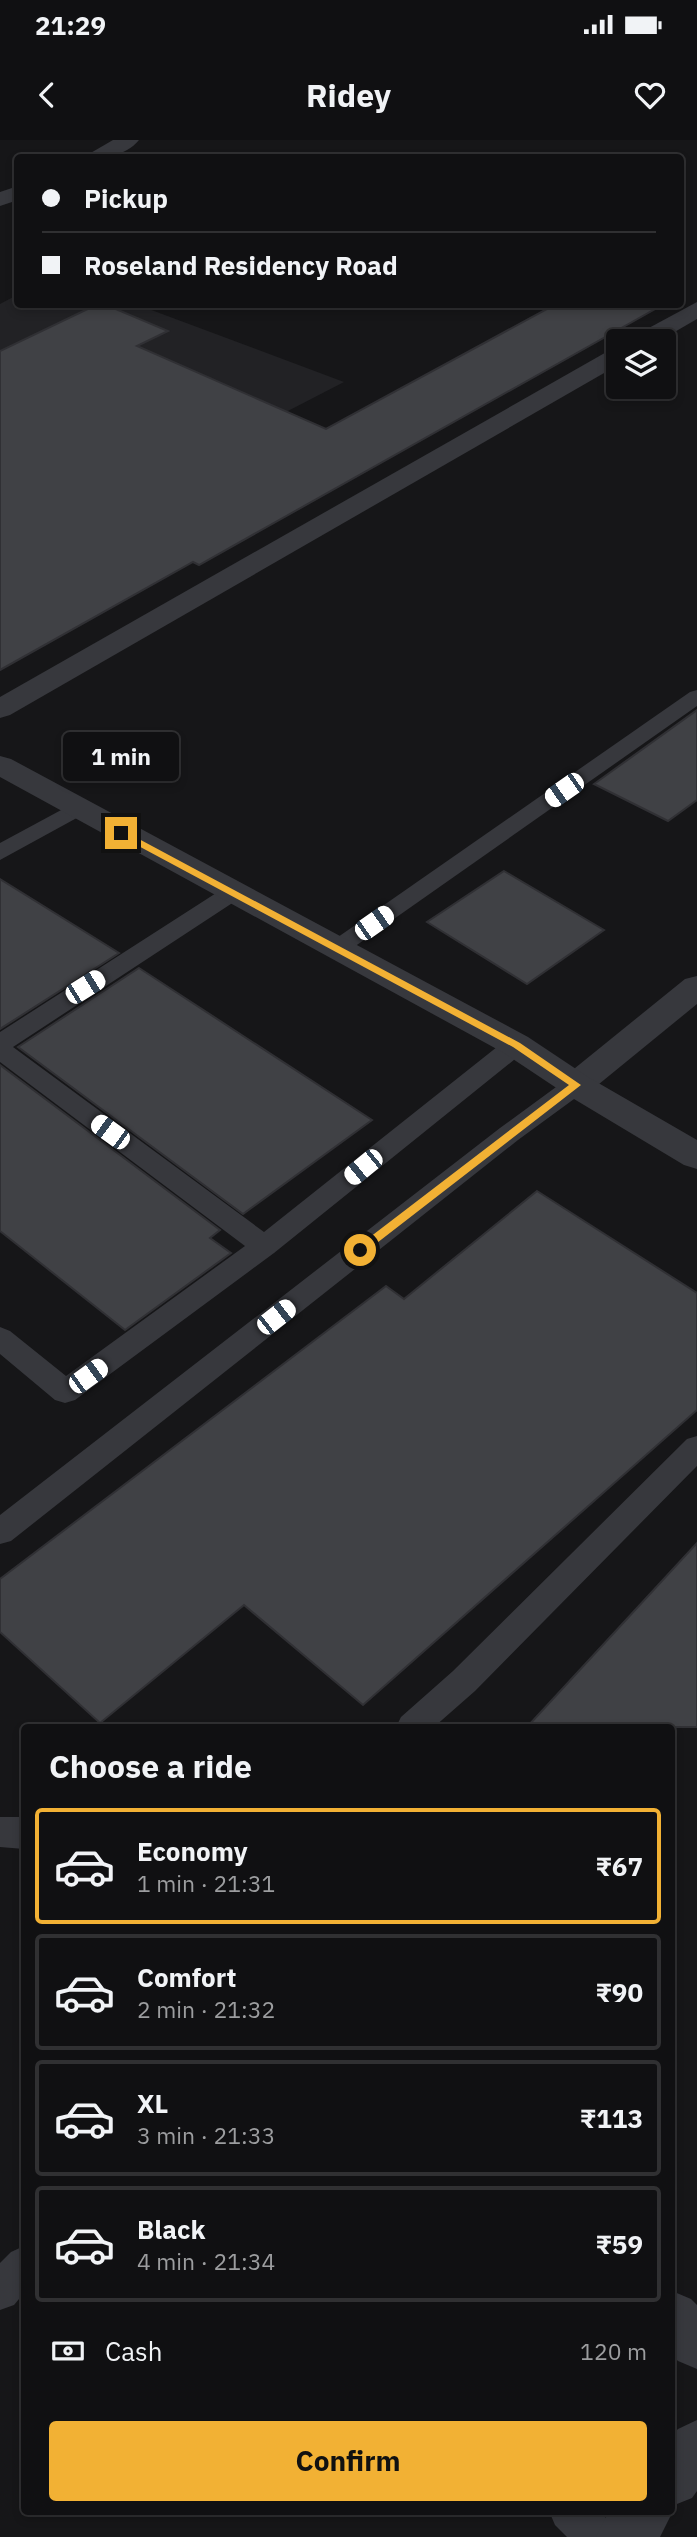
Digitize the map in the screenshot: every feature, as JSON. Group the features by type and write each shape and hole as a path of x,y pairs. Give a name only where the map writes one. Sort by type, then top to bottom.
{"street":[{"path":"100,154 129,140"},
{"path":"663,329 697,309"},
{"path":"0,709 606,362"},
{"path":"0,765 76,809 516,1045 576,1085 697,1156"},
{"path":"576,1085 697,987"},
{"path":"675,2321 697,2342"},
{"path":"675,2475 697,2448"},
{"path":"624,2537 642,2515"}],"lane":[{"path":"336,949 697,696"},
{"path":"0,853 76,809"},
{"path":"0,1044 232,893"},
{"path":"0,1338 65,1392 264,1246 516,1045"},
{"path":"0,1050 264,1246"},
{"path":"0,1532 509,1134 576,1085"},
{"path":"415,1724 464,1681 697,1447"},
{"path":"0,1832 21,1831"},
{"path":"0,2291 21,2268"},
{"path":"573,2515 597,2537"}],"shaded area":[{"path":"14,297 14,308 146,308 344,382 0,560 0,304"}],"building":[{"path":"90,308 113,308 168,331 137,346 326,429 549,308 657,308 619,329 606,329 606,337 199,565 193,562 0,670 0,351"},
{"path":"697,710 697,800 668,821 594,784"},
{"path":"504,871 604,930 527,984 427,922"},
{"path":"0,879 119,953 0,1029"},
{"path":"139,968 372,1120 243,1214 18,1047"},
{"path":"0,1065 220,1230 210,1238 231,1253 125,1330 0,1231"},
{"path":"537,1191 697,1293 697,1410 363,1705 244,1605 100,1723 0,1632 0,1579 386,1286 404,1299"},
{"path":"697,1543 697,1727 675,1727 675,1724 530,1724"}],"route":[{"path":"121,833 516,1045 576,1085 360,1250"}]}
